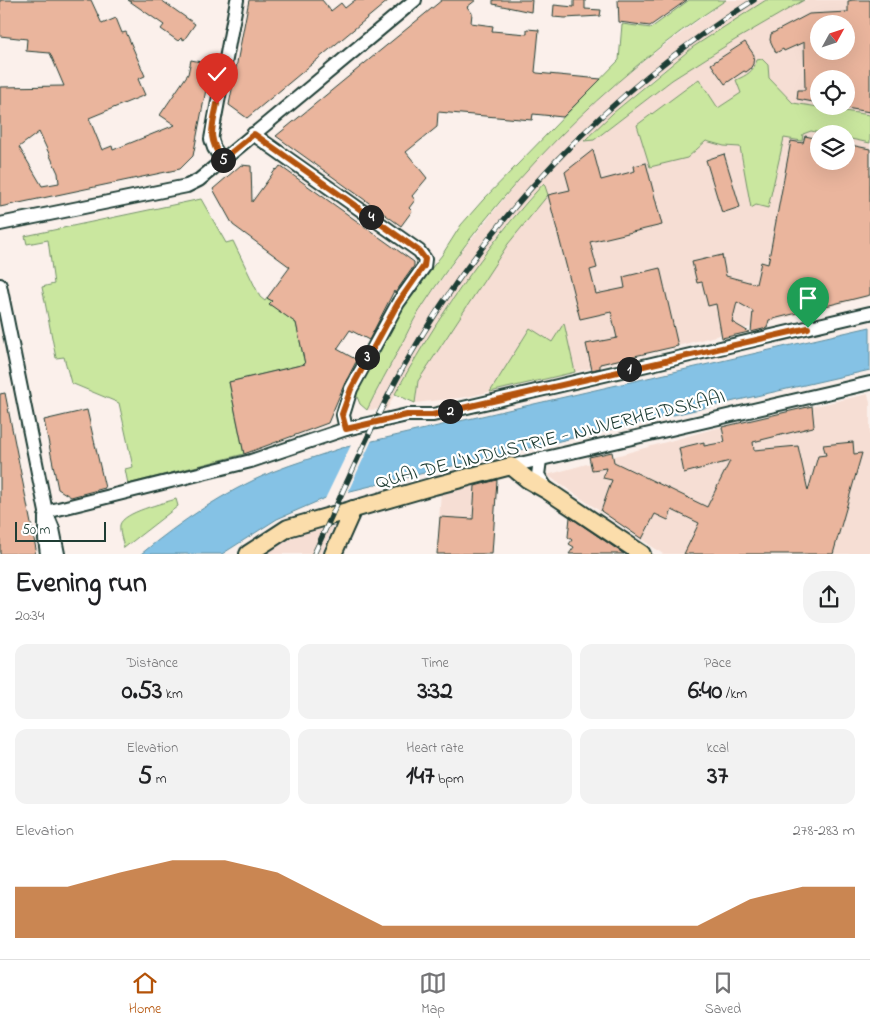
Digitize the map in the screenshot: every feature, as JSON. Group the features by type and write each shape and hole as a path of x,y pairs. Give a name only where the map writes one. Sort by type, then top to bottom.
{"main road":[{"path":"511,466 526,479 642,554"},
{"name":"QUAI DE L'INDUSTRIE - NIJVERHEIDSKAAI","path":"248,554 288,528 511,466"},
{"path":"333,554 353,509"}],"street":[{"path":"222,160 214,148 211,139 237,0"},
{"path":"0,224 187,186 199,180 415,0"},
{"path":"254,134 419,251 425,259 424,266 398,303 351,389 342,414 346,429"},
{"path":"0,285 46,512 53,528 58,554"},
{"path":"46,512 251,462 346,429 407,415 432,415 870,314"},
{"name":"QUAI DE L'INDUSTRIE - NIJVERHEIDSKAAI","path":"511,466 870,383"},
{"path":"540,460 538,476 548,492"},
{"path":"46,512 45,539 47,554"}],"shaded area":[{"path":"726,0 766,0 693,47 649,82 613,113 594,140 672,80 735,40 804,0 870,0 870,296 592,368 467,397 415,403 418,381 508,244 548,195 533,194 500,233 449,305 387,409 367,410 419,311 461,252 526,171 569,126 620,80"},
{"path":"868,394 870,403 870,554 663,554 547,475 713,429"},
{"path":"497,478 492,554 437,554 441,491"},
{"path":"333,527 321,554 264,554 282,542 310,531"}],"green space":[{"path":"689,0 726,0 638,64 557,139 519,180 450,265 420,310 367,410 360,404 355,392 397,312 442,255 461,225 619,60 622,24 651,28"},
{"path":"766,0 804,0 735,40 672,80 594,140 584,141 613,113 693,47"},
{"path":"762,59 768,65 769,78 793,103 810,106 810,115 855,115 855,113 870,115 870,143 855,140 855,125 810,125 810,131 803,134 802,141 784,138 768,208 756,205 751,208 740,147 724,146 706,141 687,158 650,167 637,125 699,79 718,108 741,93 736,80 749,73 757,60"},
{"path":"544,183 548,195 508,244 418,381 415,403 395,394 424,344 465,281 511,221"},
{"path":"201,199 226,243 233,241 260,297 265,301 267,298 272,301 270,304 296,323 305,364 229,382 244,454 128,484 125,469 133,467 119,403 71,383 64,357 56,358 42,287 54,284 48,240 27,244 25,236"},
{"path":"564,323 575,372 490,392 530,328 552,342"},
{"path":"176,499 178,506 124,548 120,528 123,520 136,512"}],"water":[{"path":"870,327 870,370 481,459 330,496 277,519 222,554 141,554 187,519 220,498 254,480 342,448"}],"pier":[{"path":"373,438 347,494 324,501 352,443"}],"building":[{"path":"0,0 91,0 102,24 116,18 122,33 126,32 145,76 138,79 145,95 89,118 102,150 112,146 113,150 175,125 160,115 188,74 191,60 211,64 193,156 180,169 0,207 0,87 64,86 50,53 26,51 27,39 0,36","holes":["39,132 58,173 59,183 42,186 19,147"]},
{"path":"128,0 161,0 195,24 184,40 181,38 178,41 161,29 164,25"},
{"path":"249,0 322,0 331,11 341,3 345,8 355,0 389,0 247,118 229,105"},
{"path":"442,0 476,0 467,7 472,13 471,23 493,26 492,31 527,34 527,29 539,30 535,72 537,73 601,79 563,117 533,114 532,120 438,112 437,127 406,152 427,178 412,196 415,200 409,208 412,211 401,226 276,136"},
{"path":"493,0 532,0 531,12 493,4"},
{"path":"574,0 585,0 585,9 601,10 600,16 553,17 554,5 574,7"},
{"path":"618,0 687,0 650,26 619,22"},
{"path":"870,0 870,112 855,110 855,70 810,70 810,101 797,99 798,90 805,90 804,42 776,53 770,40 771,34 809,14 848,12 848,1"},
{"path":"745,42 754,55 753,64 746,72 744,71 725,84 711,64"},
{"path":"805,136 810,137 810,170 855,170 855,146 870,149 870,295 769,320 767,328 751,332 753,311 737,302 732,322 749,332 722,338 716,304 708,306 702,282 697,283 692,262 722,255 726,276 756,284 761,262 768,264 791,141 803,143"},
{"path":"593,150 601,180 635,171 634,166 646,163 662,225 590,242 597,268 590,270 596,294 625,288 623,277 660,268 678,346 600,364 600,368 592,370 586,344 617,338 611,312 580,319 548,195 570,190 565,172"},
{"path":"724,154 740,207 722,213 706,160"},
{"path":"241,165 251,166 252,202 280,166 414,262 414,266 395,293 394,291 369,340 350,330 337,349 357,360 328,423 244,454 229,382 305,364 296,323 269,304 272,301 267,298 290,267 233,225 213,189"},
{"path":"5,393 36,549 34,554 0,554 0,394"},
{"path":"812,406 813,427 753,442 754,450 798,446 808,491 818,456 826,455 823,445 853,442 854,454 862,453 833,554 684,554 699,523 672,510 668,520 655,514 642,539 601,511 612,480 603,478 606,468 592,470 589,457 612,452 614,462 707,507 730,461 684,473 679,448 704,442 704,446 725,442 722,427"},
{"path":"87,410 105,488 71,497 58,489 44,420"},
{"path":"497,480 492,554 437,554 440,517 473,519 475,486"},
{"path":"570,517 624,554 569,554 574,547 569,544 572,540 568,537"}],"railway":[{"path":"314,554 369,434 405,364 438,309 514,207 557,160 602,116 650,74 754,0"}],"route":[{"path":"217,104 211,139 214,148 222,160 254,134 419,251 425,259 424,266 398,303 351,389 342,414 346,429 407,415 432,415 808,328"}]}
